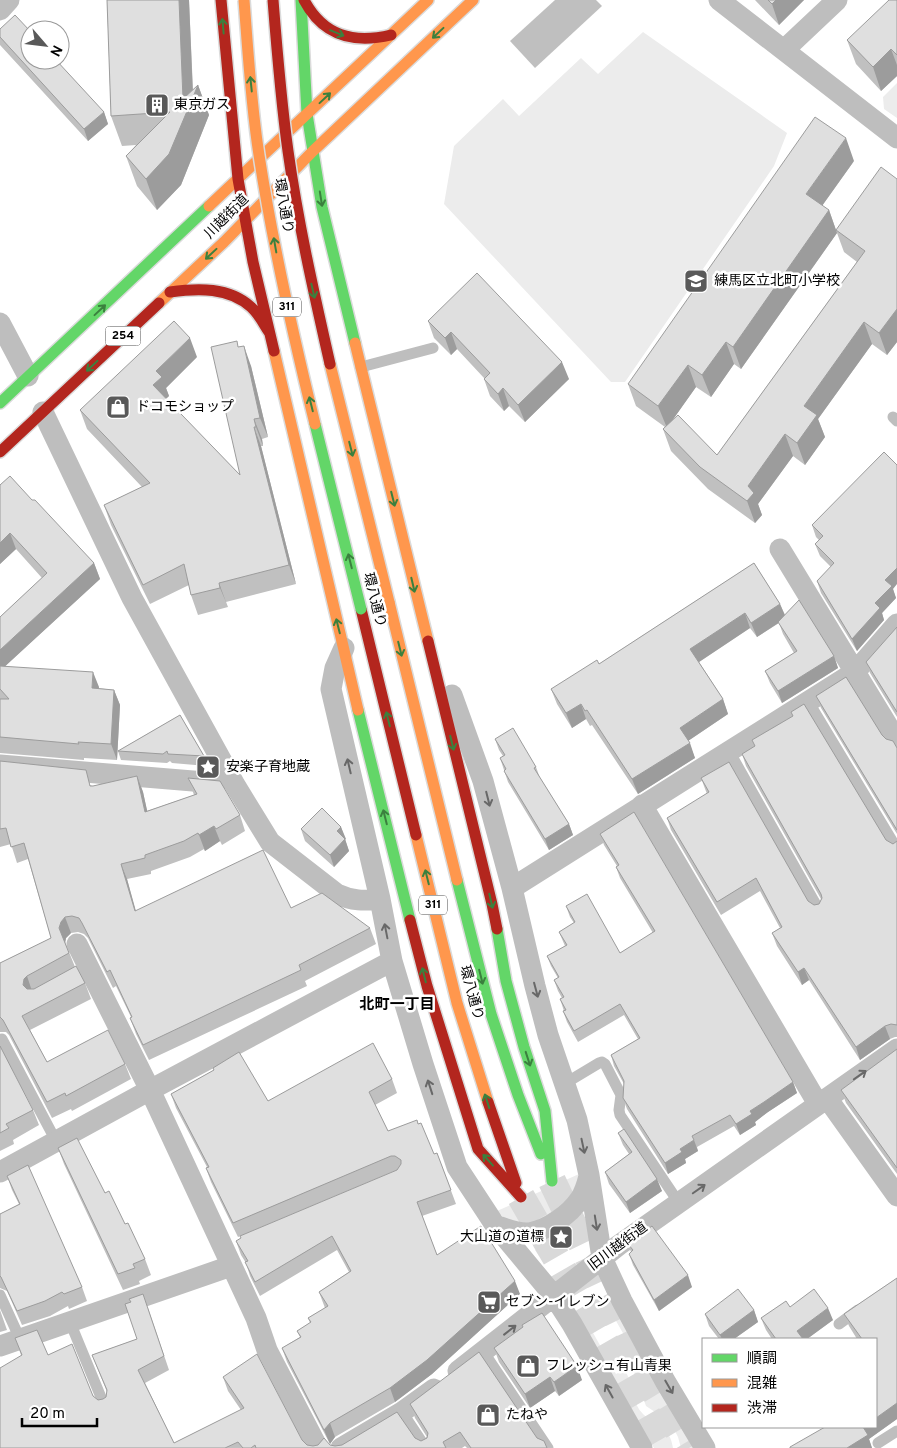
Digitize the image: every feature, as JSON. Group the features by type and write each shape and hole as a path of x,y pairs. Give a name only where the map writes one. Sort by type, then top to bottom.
{"main road":[{"path":"221,0 238,179 245,220 281,385 344,648"},
{"name":"環八通り","path":"244,0 255,122 276,253 292,328 457,1004 490,1110 521,1197 478,1149 466,1113 427,986 344,648"},
{"name":"環八通り","path":"273,0 283,110 311,283 466,918 500,1046 518,1099 552,1181 545,1111 524,1047 506,981 492,904 418,605"},
{"path":"303,0 313,17 337,34 362,40 391,35"},
{"path":"303,0 307,114 352,369 418,605"},
{"name":"川越街道","path":"0,403 428,0"},
{"name":"川越街道","path":"0,452 170,292 313,151 473,0"},
{"path":"170,292 198,288 213,290 239,299 257,314 269,332"},
{"path":"281,385 352,369"}],"street":[{"path":"0,10 9,0"},
{"path":"719,0 897,138"},
{"path":"784,50 837,0"},
{"path":"0,323 28,376"},
{"path":"42,412 132,598 235,785 270,842 337,894 348,899 364,901 380,899"},
{"path":"780,549 897,741"},
{"path":"418,605 483,781 512,888 535,986 564,1084 577,1120 589,1175 602,1258 622,1301 665,1381 705,1448"},
{"path":"512,888 855,672 897,624"},
{"path":"344,648 335,668 331,689 380,899 392,961 457,1167 495,1225 554,1296 572,1324 642,1448"},
{"path":"0,766 235,785"},
{"path":"642,805 823,1101 897,1196"},
{"path":"77,944 86,971 150,1090 229,1255 256,1318 267,1350 318,1448"},
{"path":"0,1172 392,961"},
{"name":"旧川越街道","path":"341,1448 402,1412 602,1258 897,1049"},
{"path":"495,1225 512,1232 528,1233 544,1229 572,1208 580,1199 585,1190 589,1175"},
{"path":"0,1346 70,1322 229,1255"}],"lane":[{"path":"352,369 433,348"},
{"path":"808,701 897,849"},
{"path":"729,751 819,910"},
{"path":"2,1039 56,1141"},
{"path":"564,1084 599,1063 605,1064 621,1095 620,1115 680,1202"},
{"path":"0,1295 20,1339"},
{"path":"839,1324 868,1304"},
{"path":"70,1322 106,1407"},
{"path":"483,1351 548,1448"},
{"path":"402,1412 426,1448"},
{"path":"878,1443 897,1432"}],"shaded area":[{"path":"555,0 596,0 602,6 535,68 510,41"},
{"path":"643,32 787,133 774,166 625,382 611,382 444,204 454,146 503,99 519,116 581,58 598,74"},
{"path":"897,83 897,118 884,109 883,97"},
{"path":"579,1174 575,1194 557,1209 538,1221 518,1224 508,1220 497,1211"},
{"path":"583,1215 584,1222 566,1236 562,1233 557,1237 560,1240 539,1256 535,1250"},
{"path":"613,1304 696,1448 681,1448 672,1425 646,1406 631,1364 639,1361 608,1307"},
{"path":"587,1322 616,1374 624,1370 627,1374 639,1410 666,1431 673,1448 654,1448 583,1325"}],"building":[{"name":"東京ガス","path":"107,0 179,0 183,99 198,85 169,154 146,179 126,156 170,112 111,116"},
{"path":"768,0 776,0 772,4"},
{"path":"889,0 897,0 897,55 891,49 873,67 847,40"},
{"path":"15,15 20,20 20,59 0,37 0,29"},
{"path":"30,70 65,70 104,112 84,129"},
{"path":"815,117 846,138 806,194 829,210 733,347 726,342 702,375 688,365 658,406 628,384"},
{"path":"881,167 897,179 897,309 879,333 864,322 804,406 817,415 797,443 785,434 748,486 754,493 747,501 700,467 663,429 678,415 717,455 865,251 836,230"},
{"path":"477,273 562,362 518,405 503,388 498,394 484,379 490,373 451,332 445,338 428,321"},
{"path":"174,321 190,338 156,371 162,377 153,385 240,475 211,347 237,341 238,347 244,346 260,418 254,419 256,427 254,427 289,565 219,583 220,588 191,595 184,564 143,585 104,505 150,483 80,410"},
{"path":"884,452 897,465 897,568 885,580 892,586 875,603 880,608 852,639 817,581 834,563 815,544 823,536 812,525"},
{"path":"10,476 94,563 0,650 0,617 47,573 10,533 0,543 0,485"},
{"path":"754,563 780,604 751,623 745,613 690,649 723,699 680,728 690,743 632,779 587,710 585,711 581,704 566,713 551,689 597,660 599,664"},
{"path":"799,600 834,656 778,691 765,671 797,651 778,622"},
{"path":"897,627 897,712 866,662"},
{"path":"0,666 93,672 92,688 114,690 111,744 78,742 79,744 0,737 0,699 9,699 0,689"},
{"path":"846,677 882,735 886,739 893,741 897,748 897,830 816,696"},
{"path":"804,704 886,840 893,844 897,841 897,1025 885,1026 856,1047 804,968 798,972 772,933 782,927 756,878 717,902 667,818 709,792 701,778 729,762 808,901 814,905 819,904 822,898 821,894 742,754 755,746 752,740 793,716 791,712"},
{"path":"180,715 204,756 168,754 167,751 163,754 118,751"},
{"path":"513,728 536,767 534,768 569,824 545,839 504,771 506,769 500,758 505,755 495,739"},
{"path":"0,761 86,770 90,786 137,776 145,812 197,794 188,778 220,781 240,815 216,829 214,826 199,835 198,833 184,841 145,855 145,858 121,864 135,911 263,850 291,908 322,893 370,928 299,965 301,970 143,1045 110,970 107,972 79,918 65,917 59,928 69,953 27,976 24,979 23,985 27,989 34,989 76,966 85,983 22,1016 47,1062 108,1030 125,1064 66,1096 65,1093 47,1102 0,1017 0,963 51,938 24,843 11,847 6,828 0,829"},
{"path":"322,808 341,827 337,831 345,839 330,855 301,829"},
{"path":"634,812 793,1082 750,1111 752,1114 736,1124 730,1115 692,1136 694,1140 680,1149 682,1152 665,1163 623,1098 624,1081 611,1055 640,1038 620,1004 574,1031 563,1011 566,1010 560,999 564,997 554,980 559,977 547,956 567,945 559,932 575,922 566,906 587,894 620,953 655,931 616,867 619,865 600,834"},
{"path":"373,1043 392,1079 369,1092 388,1131 417,1120 418,1124 421,1123 434,1154 437,1153 451,1190 417,1202 437,1255 481,1226 515,1281 427,1360 390,1388 330,1423 324,1430 282,1348 301,1337 297,1331 311,1322 308,1318 328,1306 319,1292 351,1271 332,1236 255,1282 245,1262 248,1261 236,1241 241,1238 240,1236 397,1170 401,1160 391,1156 233,1223 206,1168 209,1167 171,1094 214,1070 213,1068 239,1052 268,1101"},
{"path":"0,1046 33,1110 6,1124 9,1128 0,1133"},
{"path":"897,1049 897,1168 841,1090"},
{"path":"624,1129 657,1179 626,1202 605,1172 632,1152 618,1133"},
{"path":"77,1138 105,1193 109,1191 125,1224 128,1223 145,1259 133,1264 135,1268 118,1274 58,1148"},
{"path":"28,1165 82,1287 64,1294 62,1292 45,1301 17,1311 0,1276 0,1214 20,1204 7,1176"},
{"path":"652,1226 688,1275 654,1300 629,1254 633,1250 628,1244"},
{"path":"897,1278 897,1403 877,1417 877,1338 861,1338 844,1314"},
{"path":"738,1289 754,1310 720,1335 705,1314"},
{"path":"814,1289 828,1308 797,1331 802,1338 775,1338 761,1318 786,1301 790,1307"},
{"path":"143,1294 164,1356 138,1370 174,1443 244,1408 223,1377 257,1354 302,1440 307,1445 318,1445 324,1438 330,1445 342,1445 397,1412 415,1438 421,1441 427,1438 428,1433 410,1404 479,1352 537,1438 544,1441 547,1448 471,1448 460,1432 443,1442 446,1448 256,1448 255,1445 251,1448 243,1448 238,1442 225,1448 0,1448 0,1368 22,1355 15,1338 37,1330 48,1355 72,1344 93,1396 98,1400 103,1399 106,1397 107,1390 92,1355 137,1339 125,1304 131,1302 129,1299"},
{"path":"542,1313 577,1366 554,1382 550,1377 525,1394 494,1348 523,1327 522,1325"},
{"path":"823,1428 864,1428 868,1435 847,1448 790,1447"}],"tunnel":[{"path":"552,1181 645,1375 689,1448"},
{"path":"521,1197 666,1448"}],"traffic: fast":[{"path":"301,0 307,114 322,207 355,343"},
{"path":"0,403 209,206"},
{"path":"315,424 361,609"},
{"path":"358,710 410,920"},
{"path":"457,880 491,1014 518,1095 541,1154"},
{"path":"497,929 506,981 524,1047 545,1111 552,1181"}],"traffic: slow":[{"path":"244,0 250,78 259,155 284,290 315,424"},
{"path":"209,206 428,0"},
{"path":"159,303 224,242 313,151 473,0"},
{"path":"355,343 428,641"},
{"path":"274,351 358,710"},
{"path":"330,364 389,602"},
{"path":"389,602 457,880"},
{"path":"416,835 457,1003 488,1102"}],"traffic: jam":[{"path":"221,0 238,179 253,262 274,351"},
{"path":"273,0 281,95 292,178 330,364"},
{"path":"304,0 320,22 340,34 364,38 391,35"},
{"path":"170,292 213,290 233,296 242,300 254,310 269,332"},
{"path":"0,452 159,303"},
{"path":"361,609 416,835"},
{"path":"428,641 497,929"},
{"path":"410,920 427,986 478,1149 521,1197"},
{"path":"488,1102 516,1183"}],"place":[{"name":"東京ガス","path":"157,105"},
{"name":"練馬区立北町小学校","path":"696,281"},
{"name":"ドコモショップ","path":"118,407"},
{"name":"安楽子育地蔵","path":"208,767"},
{"name":"大山道の道標","path":"561,1237"},
{"name":"セブン-イレブン","path":"489,1302"},
{"name":"フレッシュ有山青果","path":"528,1366"},
{"name":"たねや","path":"488,1415"}],"district":[{"name":"北町一丁目","path":"397,1005"}]}
